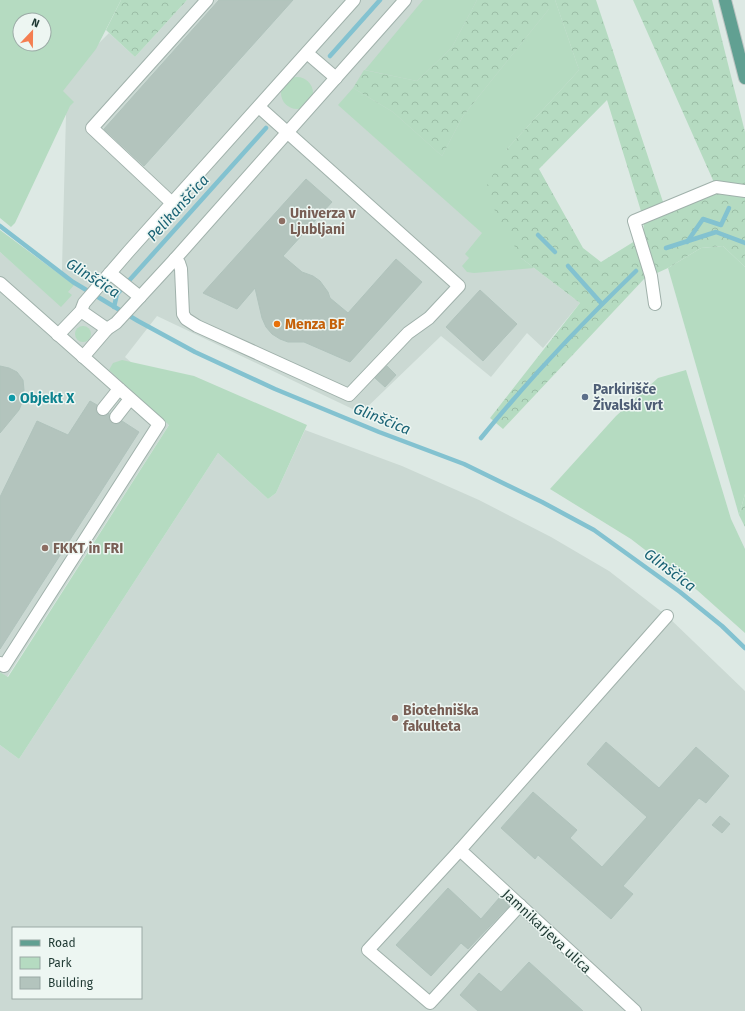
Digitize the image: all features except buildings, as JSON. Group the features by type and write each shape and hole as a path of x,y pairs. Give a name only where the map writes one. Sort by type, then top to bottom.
{"main road":[{"path":"725,0 745,78"}],"street":[{"path":"172,203 92,128 207,0"},
{"path":"58,335 77,315 84,303 129,251 354,0"},
{"path":"83,357 107,329 116,323 140,298 405,0"},
{"path":"307,53 336,78"},
{"path":"175,259 179,263 181,269 183,314 186,319 197,326 349,395 408,333 429,318 459,286 259,107"},
{"path":"655,304 651,276 634,221 716,188 745,191"},
{"path":"110,273 140,298"},
{"path":"0,283 159,424 4,666 0,663"},
{"path":"77,315 107,329"},
{"path":"103,409 119,388"},
{"path":"116,417 130,399"},
{"path":"520,906 430,1003 368,950 460,850 666,616"},
{"name":"Jamnikarjeva ulica","path":"460,850 634,1011"}],"shaded area":[{"name":"Univerza v Ljubljani","path":"187,0 555,0 579,70 506,150 521,258 580,303 543,348 527,333 491,377 441,336 361,413 157,316 125,357 181,406 7,677 0,672 0,252 61,306 66,115 56,93 109,33 135,57"},
{"name":"Biotehniška fakulteta","path":"305,430 402,466 479,500 551,537 609,571 667,616 745,691 745,1011 0,1011 0,745 19,759 218,453 268,499 276,493"}],"green space":[{"path":"0,0 121,0 96,49 63,91 74,102 70,106 15,223 11,227 0,218"},
{"path":"121,0 187,0 135,57 106,30"},
{"path":"423,0 477,0 452,47 417,81 365,70"},
{"path":"477,0 549,0 549,9 463,116 442,156 393,112 353,88 364,70 417,81 452,47"},
{"path":"549,0 555,0 579,70 506,150 521,258 534,268 474,273 467,272 462,266 469,258 465,254 482,233 338,105 353,88 393,112 442,156 463,116 549,9"},
{"path":"555,0 596,0 666,211 716,187 633,0 712,0 745,132 745,267 723,246 701,248 668,268 644,279 503,429 490,418 580,303 521,258 484,191 506,150 579,70","holes":["607,100 644,221 643,236 601,262 583,248 539,169"]},
{"path":"294,77 300,77 309,81 313,93 309,105 300,109 294,109 285,105 281,96 281,90 285,81"},
{"path":"0,230 74,285 68,292 72,295 61,307 0,252"},
{"path":"723,246 745,267 745,494 739,515 668,268 701,248"},
{"path":"80,326 86,326 91,331 89,340 86,342 80,342 75,337 75,331"},
{"path":"122,360 194,376 307,425 276,493 268,499 218,453 19,759 0,745 0,672 8,677 169,425 109,370 113,363"},
{"path":"686,370 731,519 745,549 745,633 697,590 631,539 550,489 616,416 658,378"},
{"path":"745,494 745,527 739,515"}],"waterway":[{"name":"Pelikanščica","path":"330,56 380,0"},
{"name":"Pelikanščica","path":"114,307 117,294 266,128"},
{"path":"687,242 703,219 721,225 729,208"},
{"name":"Glinščica","path":"0,226 73,282 138,321 195,352 275,389 379,432 464,464 542,502 594,530 680,592 722,626 745,648"},
{"path":"666,248 716,232 745,243"},
{"path":"538,235 555,252"},
{"path":"568,266 602,304"},
{"path":"481,438 556,352 636,271"}],"place":[{"name":"Univerza v Ljubljani","path":"282,221"},
{"name":"Menza BF","path":"277,324"},
{"name":"Parkirišče Živalski vrt","path":"585,397"},
{"name":"Objekt X","path":"12,398"},
{"name":"FKKT in FRI","path":"45,548"},
{"name":"Biotehniška fakulteta","path":"395,718"}]}
